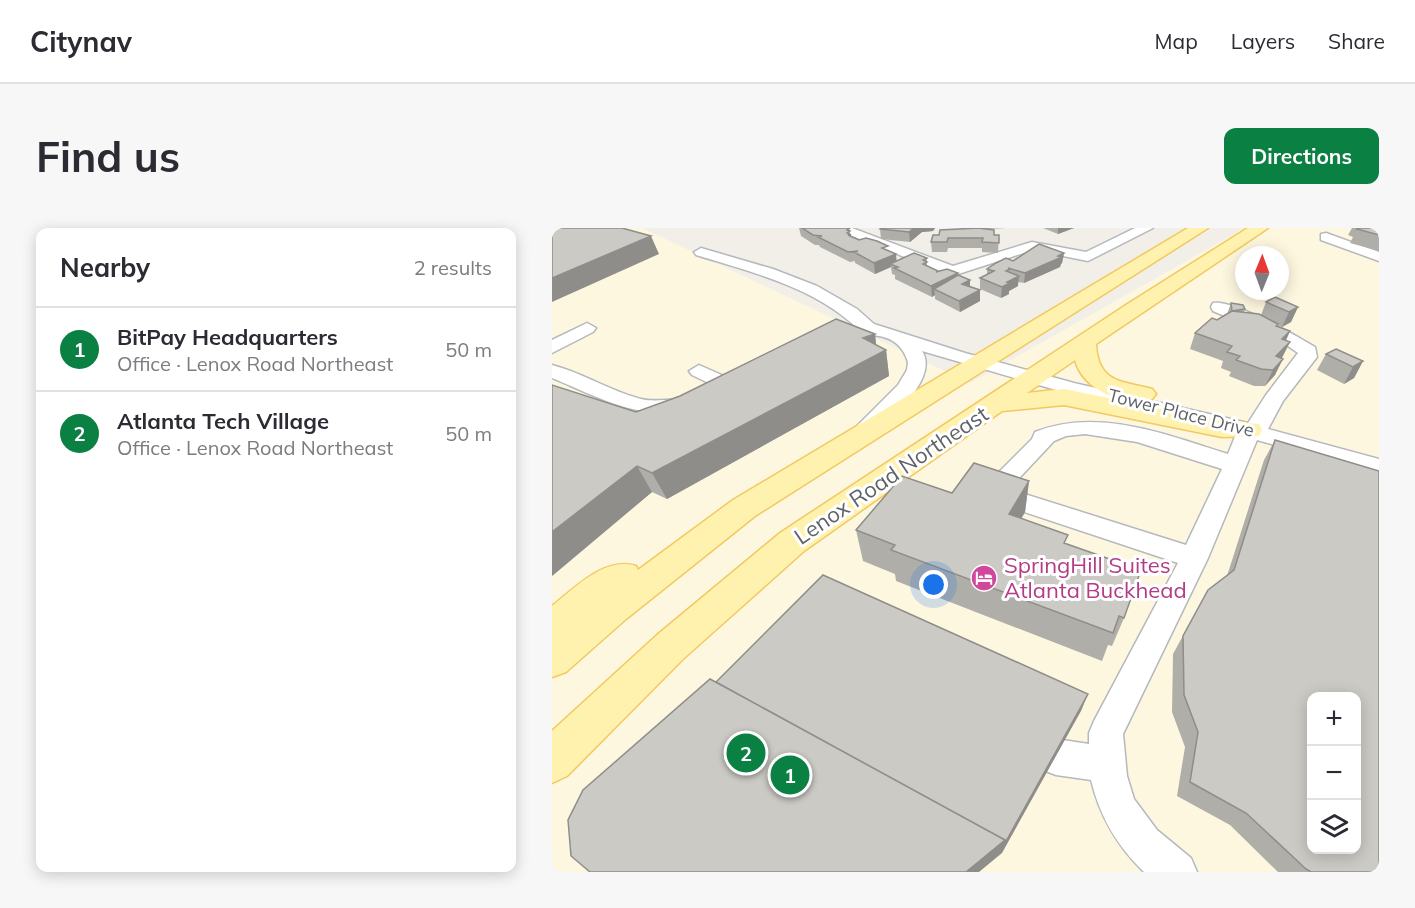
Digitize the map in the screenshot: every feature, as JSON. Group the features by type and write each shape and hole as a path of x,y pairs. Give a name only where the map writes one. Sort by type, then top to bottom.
{"main road":[{"name":"Lenox Road Northeast","path":"552,660 682,554 744,508 1200,228"},
{"name":"Lenox Road Northeast","path":"552,761 670,647 792,542 1175,281 1260,228"},
{"path":"1107,329 1107,355 1126,381 1146,395"},
{"path":"1085,344 1083,359 1091,373 1122,392 1146,395 1222,413 1252,431"},
{"path":"996,404 1064,397 1222,429 1252,431"},
{"path":"552,627 609,582 682,554"}],"street":[{"path":"839,228 870,234 952,272 1029,242 1088,257 1146,228"},
{"path":"1326,237 1379,257"},
{"path":"704,260 724,259 808,289 850,310 867,328"},
{"path":"1177,872 1161,862 1132,833 1109,788 1105,764 1106,733 1194,558 1252,431 1273,399 1307,357 1308,351 1284,335 1220,307"},
{"path":"557,340 587,328"},
{"path":"811,345 834,334 867,328"},
{"name":"Tower Place Drive","path":"867,328 1035,378 1252,431 1379,466"},
{"path":"857,439 910,384 917,371 918,362 902,338"},
{"path":"552,371 643,418 671,410 747,374"},
{"path":"699,371 726,384"},
{"path":"1194,558 991,492 1043,441 1043,437 1058,430 1076,426 1108,428 1236,465"},
{"path":"1056,757 1105,764"}],"shaded area":[{"path":"552,228 642,228 970,383 1245,228 1379,228 1379,872 552,872"}],"building":[{"path":"552,228 622,228 651,236 552,278"},
{"path":"802,228 850,228 847,233 851,235 848,235 859,240 866,238 877,241 888,246 882,248 896,254 874,263 854,252 858,251 848,252 818,237 822,236 813,235"},
{"path":"881,228 914,228 909,232"},
{"path":"978,228 994,230 994,235 999,235 999,243 982,242 983,238 948,238 947,242 931,242 933,235 939,235 940,230"},
{"path":"1379,228 1379,235 1357,229"},
{"path":"1039,244 1064,253 1058,256 1062,257 1025,273 1008,268 1010,269 1006,271 1019,276 1002,287 980,278 994,271 987,269 996,263 1006,258 1013,261"},
{"path":"914,253 927,258 923,260 927,262 923,264 938,271 936,272 947,269 958,273 931,286 890,264"},
{"path":"958,275 970,280 962,284 980,290 959,301 934,289"},
{"path":"1282,300 1298,307 1289,312 1266,302"},
{"path":"1231,303 1243,305 1245,309 1232,311"},
{"path":"1232,311 1259,314 1278,324 1276,326 1290,331 1282,339 1290,342 1276,356 1283,359 1273,370 1261,369 1236,360 1240,356 1227,352 1232,346 1195,333 1212,318 1217,320"},
{"path":"836,319 875,334 863,338 886,350 652,473 637,466 552,532 552,385 636,412 680,396"},
{"path":"1336,349 1363,361 1353,367 1326,354"},
{"path":"1275,440 1379,471 1379,872 1311,872 1246,813 1190,782 1198,732 1184,695 1183,636 1208,590 1234,570"},
{"path":"974,463 1029,481 1009,514 1068,535 1064,543 1141,570 1124,618 1119,616 1113,633 891,550 895,545 856,530 902,476 952,493"},
{"path":"823,575 1088,694 1005,843 1005,840 716,682"},
{"path":"710,679 1005,840 966,872 590,872 571,856 568,820 583,790"}],"place":[{"name":"SpringHill Suites Atlanta Buckhead","path":"984,578"},
{"name":"Atlanta Tech Village","path":"746,753"},
{"name":"BitPay Headquarters","path":"790,775"}]}
